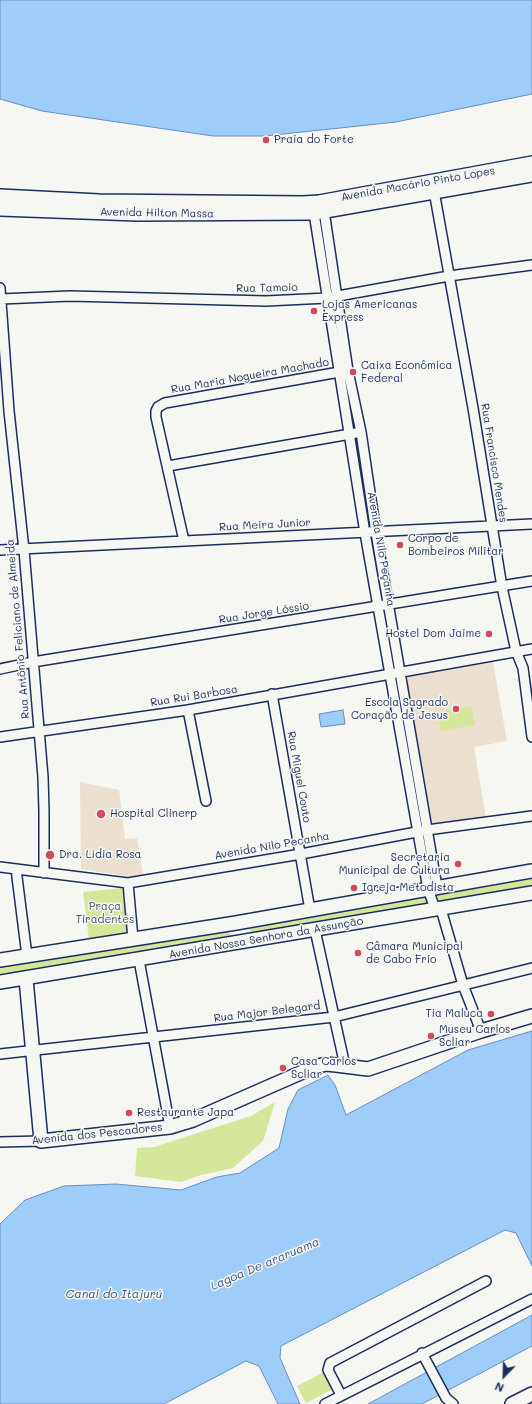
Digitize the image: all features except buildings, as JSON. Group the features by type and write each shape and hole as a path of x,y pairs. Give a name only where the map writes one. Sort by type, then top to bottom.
{"main road":[{"name":"Avenida Macário Pinto Lopes","path":"304,203 319,202 532,163"},
{"name":"Avenida Macário Pinto Lopes","path":"319,212 532,175"},
{"name":"Avenida Hilton Massa","path":"0,196 106,207 319,212"},
{"name":"Avenida Hilton Massa","path":"0,209 304,203"},
{"name":"Avenida Nossa Senhora da Assunção","path":"27,956 133,938 236,923 532,872"},
{"path":"507,877 502,886 510,895"},
{"name":"Avenida Nossa Senhora da Assunção","path":"0,982 26,979 441,909 532,892"},
{"path":"236,923 241,932 240,942"},
{"path":"0,960 27,956"},
{"path":"26,979 41,1141"},
{"name":"Avenida dos Pescadores","path":"41,1141 170,1127 193,1120 314,1067 326,1064 368,1070 481,1031 532,1016"},
{"path":"512,1404 532,1394"}],"street":[{"name":"Rua Francisco Mendes","path":"434,191 473,408 502,587 516,651 527,668 532,737"},
{"name":"Avenida Nilo Peçanha","path":"319,212 337,296 350,435 365,533 379,607 395,673 427,830 433,888"},
{"name":"Avenida Nilo Peçanha","path":"319,212 327,298 344,372 361,432 389,605 395,673 417,833 433,888"},
{"name":"Rua Tamoio","path":"1,299 70,296 266,301 327,298 449,276 532,265"},
{"name":"Rua Antônio Feliciano de Almeida","path":"0,288 3,379 24,550 33,662 44,811 44,872"},
{"name":"Rua Maria Nogueira Machado","path":"184,541 156,417 156,411 161,404 344,372"},
{"path":"168,466 361,432"},
{"name":"Rua Meira Junior","path":"0,550 532,524"},
{"name":"Rua Jorge Lóssio","path":"0,669 33,662 532,581"},
{"name":"Rua Rui Barbosa","path":"0,737 188,710 532,649"},
{"name":"Rua Miguel Couto","path":"272,694 310,910"},
{"path":"188,710 206,801"},
{"name":"Avenida Nilo Pecanha","path":"0,867 128,883 301,854 427,830 532,816"},
{"path":"16,869 27,956"},
{"path":"128,883 133,938"},
{"path":"433,888 434,906 441,909 463,985 481,1031"},
{"path":"315,930 345,1066"},
{"path":"139,960 170,1127"},
{"name":"Rua Major Belegard","path":"0,1054 334,1017 532,968"},
{"name":"Avenida dos Pescadores","path":"0,1142 41,1141"},
{"path":"341,1395 328,1370 330,1363 486,1281"},
{"path":"325,1404 422,1353 532,1299"},
{"path":"422,1353 449,1401"}],"shaded area":[{"name":"Escola Sagrado Coração de Jesus","path":"493,662 507,741 474,747 486,818 431,827 405,676"},
{"name":"Hospital Clinerp","path":"80,782 119,790 125,839 137,838 143,875 133,877 81,869"}],"green space":[{"path":"471,706 475,725 441,731 437,712"},
{"path":"532,875 532,888 470,897 251,935 250,925"},
{"name":"Praça Tiradentes","path":"122,888 128,935 89,940 83,892"},
{"path":"226,929 230,934 229,938 0,977 0,964"},
{"path":"275,1102 263,1141 233,1168 201,1175 181,1182 135,1176 137,1148 154,1147 251,1116"},
{"path":"324,1372 333,1389 306,1403 297,1386"}],"water":[{"path":"0,0 532,0 532,94 396,122 265,136 213,136 42,111 0,99"},
{"path":"343,710 345,724 321,727 319,714"},
{"name":"Canal do Itajurú","path":"532,1031 532,1266 516,1233 505,1230 281,1346 280,1358 300,1404 278,1404 259,1366 246,1361 164,1404 0,1404 0,1224 25,1200 64,1186 116,1184 181,1190 217,1177 240,1173 279,1148 288,1109 298,1090 328,1075 335,1085 346,1115 468,1050"},
{"path":"532,1315 532,1346 422,1404 368,1404"}],"place":[{"name":"Praia do Forte","path":"266,140"},
{"name":"Lojas Americanas Express","path":"314,311"},
{"name":"Caixa Econômica Federal","path":"353,372"},
{"name":"Corpo de Bombeiros Militar","path":"400,545"},
{"name":"Hostel Dom Jaime","path":"489,634"},
{"name":"Escola Sagrado Coração de Jesus","path":"456,709"},
{"name":"Hospital Clinerp","path":"101,814"},
{"name":"Dra. Lídia Rosa","path":"50,855"},
{"name":"Secretaria Municipal de Cultura","path":"458,864"},
{"name":"Igreja Metodista","path":"354,888"},
{"name":"Câmara Municipal de Cabo Frio","path":"358,953"},
{"name":"Tia Maluca","path":"491,1014"},
{"name":"Museu Carlos Scliar","path":"431,1036"},
{"name":"Casa Carlos Scliar","path":"283,1068"},
{"name":"Restaurante Japa","path":"129,1113"}],"water label":[{"name":"Lagoa De araruama","path":"265,1264"}]}
